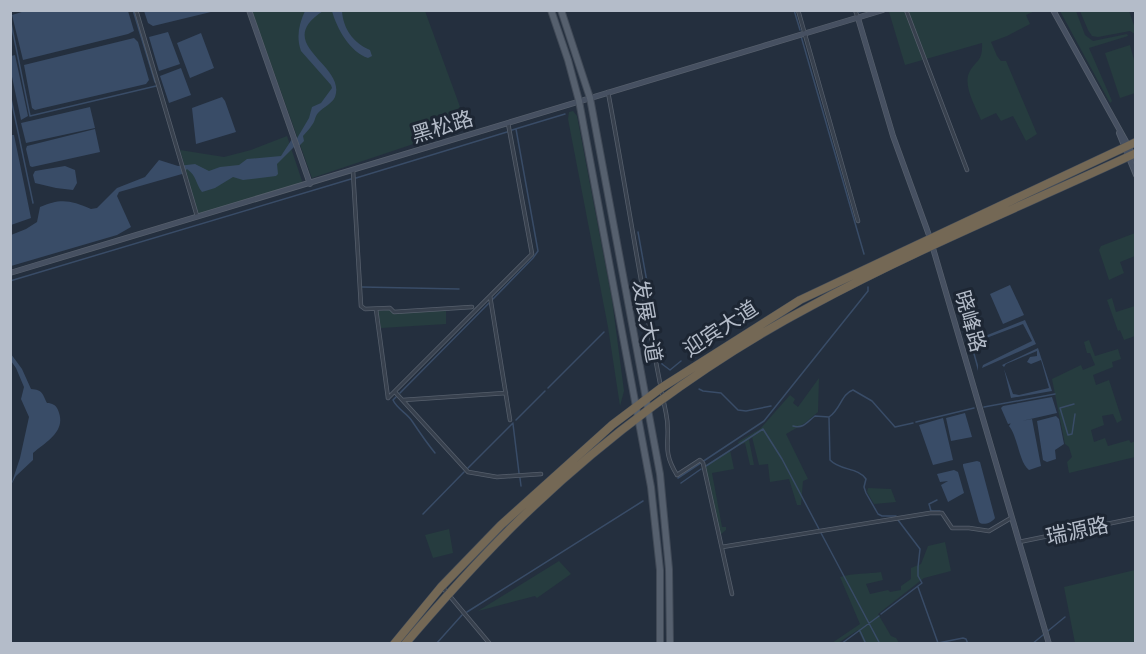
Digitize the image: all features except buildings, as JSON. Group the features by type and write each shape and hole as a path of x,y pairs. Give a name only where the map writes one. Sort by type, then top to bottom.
{"highway":[{"name":"迎宾大道","path":"394,644 453,574 537,491 636,406 661,388 800,300 1130,144"},
{"name":"迎宾大道","path":"405,644 448,594 533,507 564,478 663,399 810,306 1133,156"}],"main road":[{"name":"发展大道","path":"551,10 574,79 583,118 639,417 651,487 660,570 660,644"},
{"name":"发展大道","path":"561,10 590,98 660,474 669,569 670,644"},
{"path":"574,79 580,81 584,76"},
{"path":"583,118 593,116"},
{"path":"1096,160 1103,162 1104,166 1101,169"},
{"path":"453,574 453,579 461,581"},
{"path":"427,604 433,603 434,610"}],"street":[{"path":"136,10 197,217"},
{"path":"249,10 310,184"},
{"path":"798,10 858,221"},
{"name":"晓峰路","path":"855,10 893,136 930,237 1049,644"},
{"name":"黑松路","path":"10,273 883,10"},
{"path":"906,10 967,170"},
{"path":"1053,10 1106,106 1130,144 1136,175"},
{"path":"608,92 668,420 666,453 677,475 702,462 732,594"},
{"path":"376,309 388,398 532,254 508,123"},
{"path":"353,171 361,306 365,309 390,308 394,312 472,308"},
{"path":"490,296 510,420"},
{"path":"395,392 468,472 497,477 541,474"},
{"path":"403,400 506,393"},
{"path":"722,547 935,513 943,514 952,528 989,531 1011,518"},
{"name":"瑞源路","path":"1019,542 1136,518"},
{"path":"441,587 490,644"}],"green space":[{"path":"893,10 1035,11 1026,15 1030,24 991,42 997,56 1001,61 1006,61 1037,134 1026,141 1013,116 1001,121 996,113 981,120 971,97 968,78 971,69 980,58 982,43 905,65 889,12"},
{"path":"252,11 425,11 467,126 312,178"},
{"path":"1060,11 1076,11 1085,35 1093,41 1127,34 1128,36 1089,48 1112,101 1110,103"},
{"path":"1080,11 1129,11 1135,34 1130,31 1092,36"},
{"path":"1130,45 1135,64 1135,93 1120,98 1105,53"},
{"path":"573,111 577,116 612,300 624,391 620,406 608,327 568,119 569,112"},
{"path":"287,136 303,184 200,215 198,213 180,150 224,157 251,150"},
{"path":"1135,233 1135,256 1120,262 1124,273 1109,280 1099,250 1101,246"},
{"path":"1112,298 1116,312 1135,306 1135,336 1124,340 1120,330 1118,331 1107,300"},
{"path":"389,310 394,313 446,310 446,324 381,328 378,311"},
{"path":"1089,340 1095,356 1118,349 1121,359 1112,362 1113,367 1093,375 1096,385 1109,380 1122,420 1117,423 1113,414 1102,416 1104,425 1091,430 1094,442 1105,438 1108,446 1129,440 1131,443 1135,441 1135,457 1069,473 1067,462 1072,457 1069,447 1065,444 1052,379 1081,365 1083,370 1095,365 1090,353 1087,353 1084,342"},
{"path":"819,378 818,412 786,434 808,479 803,481 801,505 797,505 789,479 770,482 768,464 759,465 752,437 749,440 754,465 750,465 745,443 739,445 738,442 760,429 790,395 795,399 793,403 798,407"},
{"path":"730,450 734,469 712,473 722,527 726,527 720,535 704,466"},
{"path":"868,488 891,489 896,502 874,504 867,492"},
{"path":"449,529 453,553 433,558 425,535"},
{"path":"945,542 951,571 924,578 878,614 891,636 899,643 864,643 858,630 838,643 832,643 860,624 840,577 881,572 883,580 866,584 870,594 901,590 901,586 911,579 911,568 921,564 928,546"},
{"path":"559,561 571,574 537,598 535,596 478,611"},
{"path":"1135,570 1135,643 1075,643 1064,587"}],"water":[{"path":"144,10 215,11 153,26 148,23"},
{"path":"25,11 128,11 134,31 23,60 12,15"},
{"path":"305,11 323,11 309,23 305,34 307,44 331,74 336,85 334,99 317,114 313,124 303,136 304,141 298,147 296,140 309,118 312,107 321,103 332,88 301,51 299,31"},
{"path":"332,11 342,11 344,23 350,34 370,50 372,56 368,58 355,51 341,32"},
{"path":"168,32 180,64 159,71 149,37"},
{"path":"201,33 214,68 190,78 177,43"},
{"path":"134,38 138,42 149,80 146,84 35,110 32,108 24,65"},
{"path":"15,55 28,116 21,120 11,72 11,56"},
{"path":"181,68 191,95 169,103 160,76"},
{"path":"222,97 236,132 196,144 192,108"},
{"path":"90,107 95,128 26,143 21,123"},
{"path":"95,129 100,152 30,166 27,146"},
{"path":"10,135 14,135 31,218 11,225"},
{"path":"292,139 295,146 277,164 278,174 276,176 243,180 233,177 215,188 202,192 193,174 187,169 182,174 119,192 117,196 131,227 117,235 11,266 11,235 37,222 40,207 66,201 91,209 97,208 117,188 145,177 159,160 178,166 195,164 209,171 239,165 247,159 281,156"},
{"path":"65,166 75,170 77,183 73,190 35,183 33,175 35,171"},
{"path":"1010,285 1024,315 1003,324 990,294"},
{"path":"1025,320 1036,344 982,368 983,365 1032,341 1023,324 973,343 978,371 970,342"},
{"path":"1038,348 1052,391 1011,398 1004,369 1013,394 1019,395 1049,388 1041,360 1031,364 1027,362 1030,357 1037,356 1037,351 1006,364 1004,367 1002,365"},
{"path":"11,354 22,369 31,389 40,391 47,403 52,404 58,410 60,424 54,435 33,453 33,460 16,476 11,485 29,417 21,399 24,387 11,361"},
{"path":"1052,397 1057,413 1008,424 1001,408 1003,406"},
{"path":"965,413 972,437 951,441 946,418"},
{"path":"1056,416 1059,419 1064,444 1055,450 1056,459 1047,462 1043,460 1037,421"},
{"path":"943,418 953,460 933,465 919,425"},
{"path":"1032,419 1041,466 1029,470 1023,462 1009,426 1011,423"},
{"path":"980,462 995,518 985,524 979,522 963,466 963,464"},
{"path":"954,470 958,472 964,493 948,502 941,485 948,481 940,482 937,474"}],"waterway":[{"path":"133,10 155,82"},
{"path":"794,10 800,30"},
{"path":"859,12 864,10"},
{"path":"10,18 30,116 156,86"},
{"path":"801,36 864,254"},
{"path":"10,94 33,203"},
{"path":"512,130 565,114"},
{"path":"493,299 538,251 516,129"},
{"path":"356,178 507,132"},
{"path":"10,281 351,179"},
{"path":"638,232 647,282"},
{"path":"646,286 662,364 670,370 681,361"},
{"path":"362,287 459,289"},
{"path":"678,478 764,421 868,291 868,287"},
{"path":"400,393 489,303"},
{"path":"548,388 604,332"},
{"path":"699,389 721,393 738,410 746,411 771,406"},
{"path":"793,426 803,425 815,416 829,417 846,395 853,390 872,401 895,427 913,423"},
{"path":"516,420 545,391"},
{"path":"984,407 1055,394"},
{"path":"396,397 393,400 395,403 410,418 435,453"},
{"path":"1074,404 1060,408 1068,435 1072,434 1075,414"},
{"path":"916,422 974,408"},
{"path":"829,418 830,460 863,475 866,479 864,487 866,493 878,514 896,516"},
{"path":"468,468 513,423"},
{"path":"513,424 519,473"},
{"path":"706,466 763,429 782,459 819,529"},
{"path":"681,483 701,469"},
{"path":"423,514 464,472"},
{"path":"520,478 521,486"},
{"path":"937,500 929,504 931,511 940,511"},
{"path":"467,612 643,501"},
{"path":"881,614 922,583 918,576 920,549 898,520"},
{"path":"821,533 880,644"},
{"path":"918,587 938,643 963,638 968,644"},
{"path":"436,644 462,615"},
{"path":"841,644 879,616"},
{"path":"1032,644 1065,617"},
{"path":"860,631 866,644"}]}
